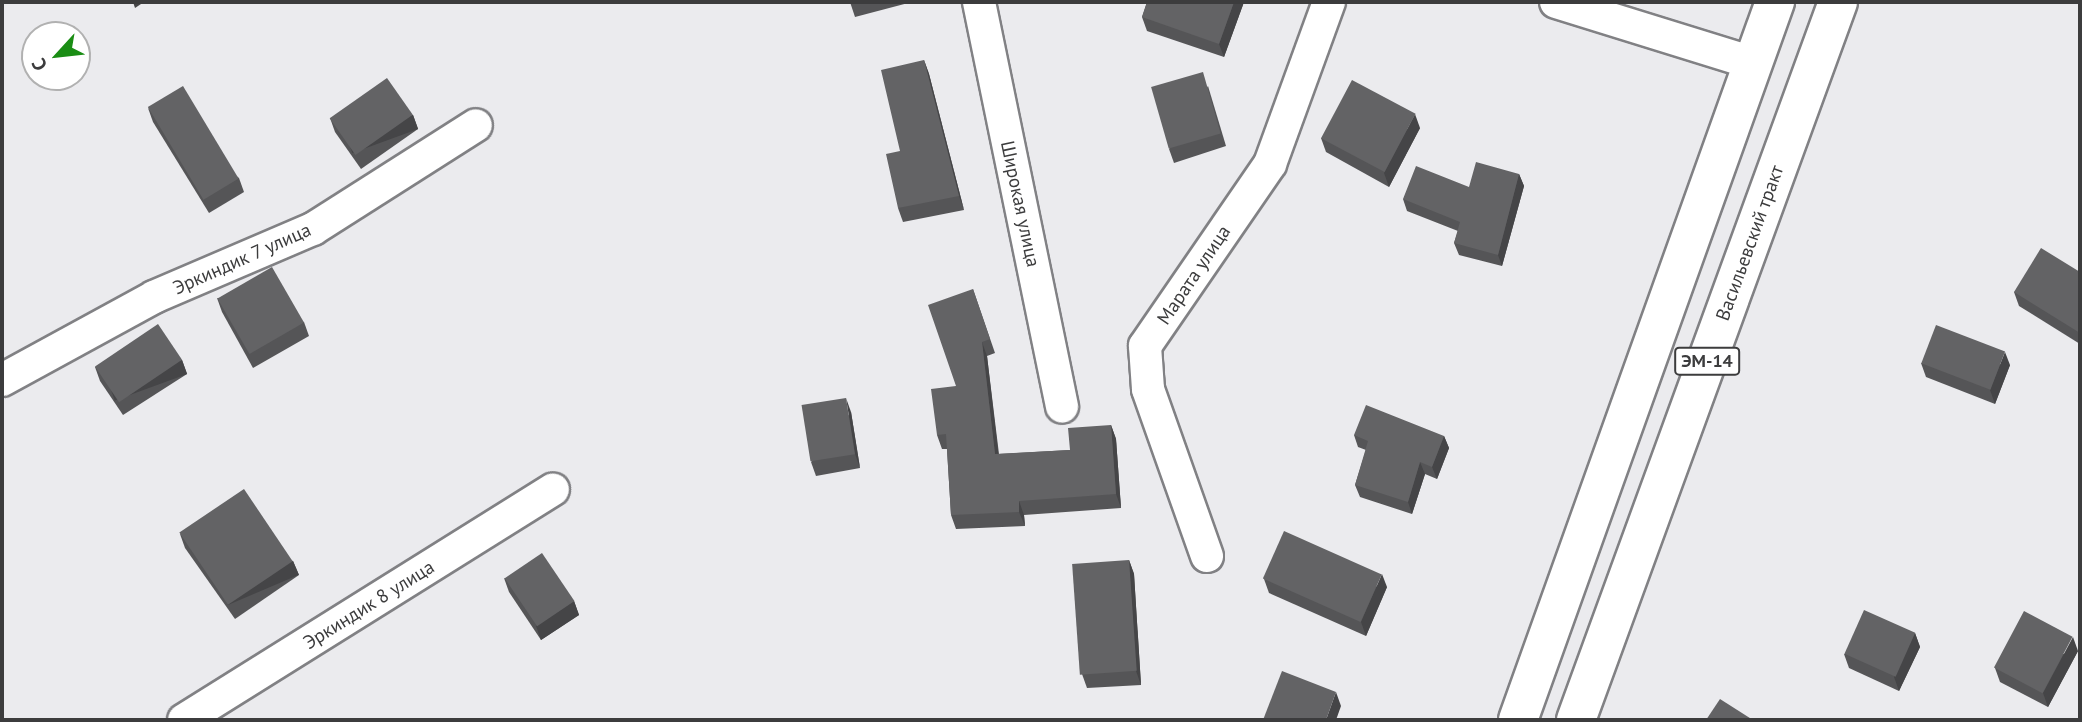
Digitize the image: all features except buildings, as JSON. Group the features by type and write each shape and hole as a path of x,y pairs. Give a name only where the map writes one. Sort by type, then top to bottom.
{"main road":[{"name":"ЭМ-14","path":"1518,720 1775,2"},
{"name":"Васильевский тракт","path":"1576,720 1838,2"}],"street":[{"name":"Широкая улица","path":"979,2 1062,407"},
{"name":"Марата улица","path":"1207,556 1148,389 1145,346 1269,163 1329,2"},
{"path":"1556,2 1753,63"},
{"name":"Эркиндик 7 улица","path":"2,380 80,343 154,297 313,229 476,125"},
{"name":"Эркиндик 8 улица","path":"184,720 553,489"}]}
